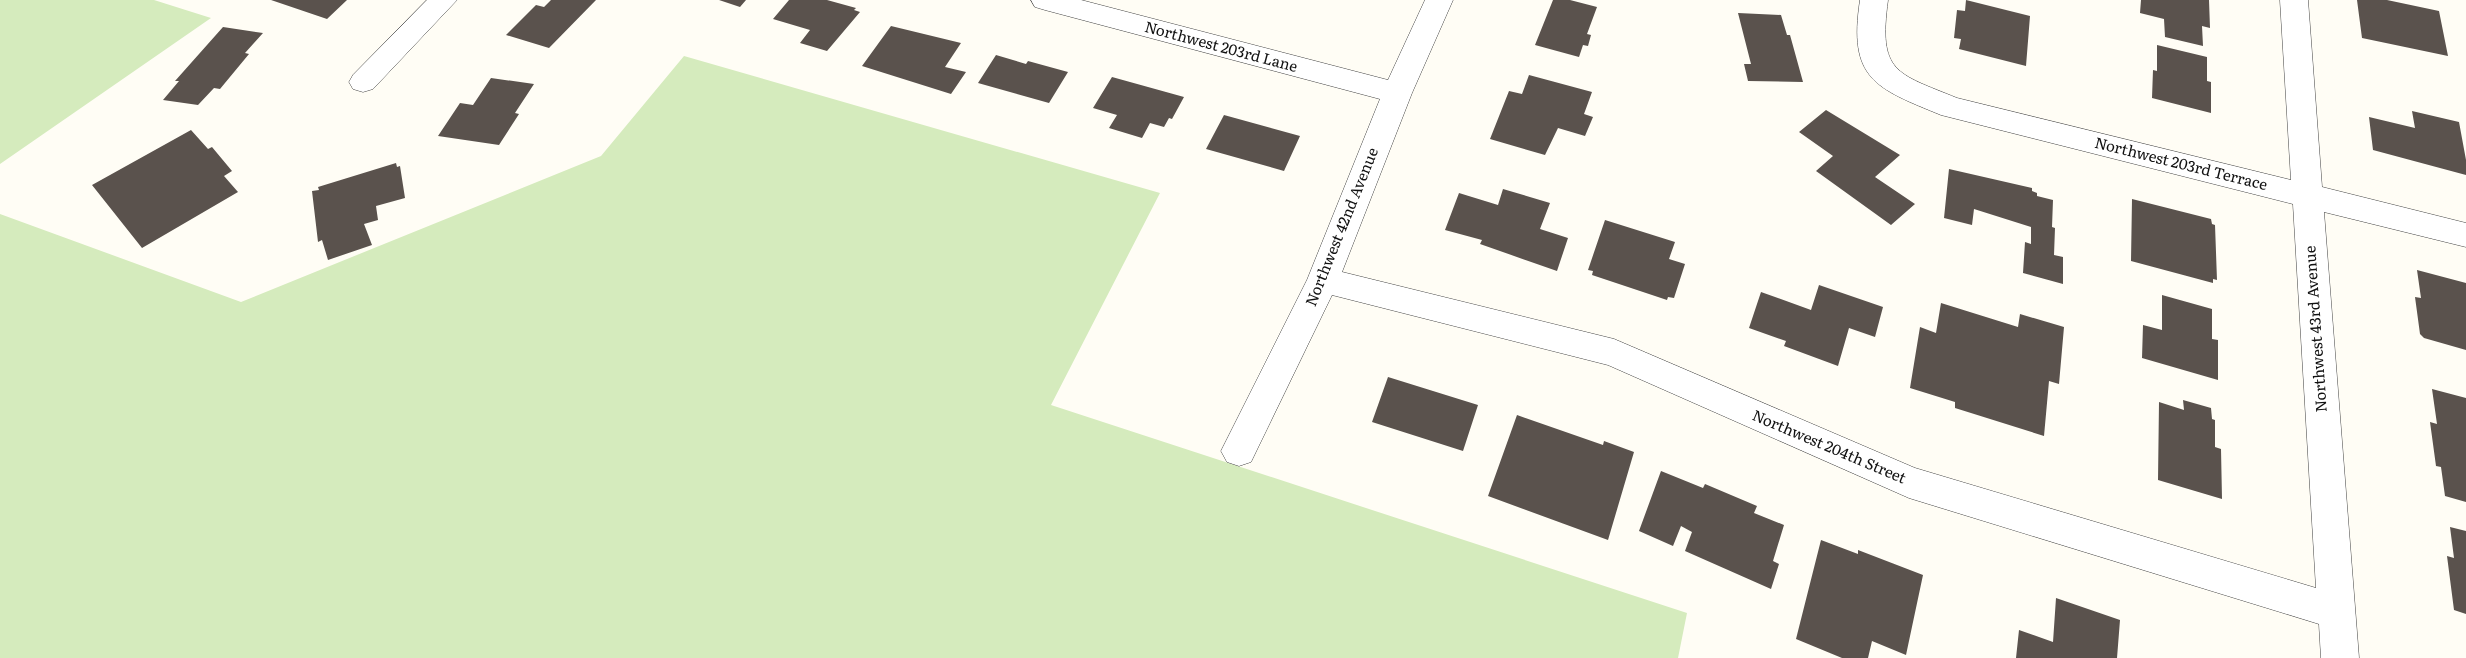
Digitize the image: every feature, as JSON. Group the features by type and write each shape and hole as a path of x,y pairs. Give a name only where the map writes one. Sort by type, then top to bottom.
{"street":[{"path":"363,82 442,0"},
{"name":"Northwest 203rd Lane","path":"1045,0 1397,93"},
{"name":"Northwest 42nd Avenue","path":"1239,451 1323,280 1397,93 1439,0"},
{"name":"Northwest 203rd Terrace","path":"1874,0 1869,29 1877,66 1900,85 1951,107 2466,234"},
{"name":"Northwest 43rd Avenue","path":"2294,0 2340,658"},
{"name":"Northwest 204th Street","path":"1323,280 1614,353 1909,482 2337,612"}],"green space":[{"path":"0,0 154,0 211,18 0,164"},
{"path":"684,56 1160,193 1051,405 1687,613 1678,658 0,658 0,214 241,302 601,156"}],"building":[{"path":"271,0 347,0 327,19"},
{"path":"551,0 596,0 549,48 506,35 536,5 544,7"},
{"path":"719,0 746,0 740,7"},
{"path":"789,0 827,0 856,8 854,10 860,12 827,51 800,43 810,30 773,19"},
{"path":"1553,0 1570,0 1597,7 1587,34 1591,35 1588,46 1583,45 1579,57 1535,45"},
{"path":"1966,0 2030,16 2026,66 1959,49 1961,39 1954,38 1957,10 1965,11"},
{"path":"2141,0 2209,0 2210,28 2202,26 2203,46 2165,37 2164,19 2140,13"},
{"path":"2357,0 2387,0 2439,11 2448,56 2362,38"},
{"path":"1738,13 1781,15 1787,35 1790,35 1803,82 1748,81 1744,64 1751,64"},
{"path":"891,26 961,43 945,67 966,72 951,94 862,66"},
{"path":"223,27 263,33 245,53 249,54 220,89 214,88 198,105 163,100 179,81 175,81"},
{"path":"2157,45 2207,57 2207,81 2211,82 2211,113 2152,98 2153,70 2157,71"},
{"path":"996,55 1026,64 1028,61 1068,72 1049,103 978,83"},
{"path":"1529,75 1592,92 1584,114 1593,117 1585,136 1558,128 1545,155 1490,139 1509,91 1522,94"},
{"path":"1112,77 1184,97 1172,119 1169,118 1164,127 1150,123 1142,138 1109,128 1117,115 1093,108"},
{"path":"491,78 534,84 515,113 519,114 499,145 438,136 460,103 473,105"},
{"path":"1826,110 1900,155 1875,177 1915,204 1891,225 1816,171 1833,156 1799,132"},
{"path":"2412,111 2459,122 2466,160 2466,175 2373,150 2369,117 2415,128"},
{"path":"1224,115 1300,136 1284,171 1206,149"},
{"path":"191,130 208,149 212,147 232,171 224,176 238,192 142,248 92,185"},
{"path":"396,163 397,167 400,166 405,198 376,206 378,220 364,224 372,245 328,260 322,240 318,242 312,191 319,190 318,187"},
{"path":"1949,169 2032,188 2037,196 2053,200 2054,255 2063,257 2063,284 2023,273 2025,242 2031,244 2031,227 1974,209 1972,225 1944,218"},
{"path":"1503,189 1550,203 1540,229 1568,238 1557,271 1480,244 1482,240 1445,230 1459,193 1498,205"},
{"path":"2132,199 2211,219 2212,224 2215,225 2217,280 2213,279 2213,283 2131,261"},
{"path":"1605,220 1675,242 1669,259 1685,264 1674,298 1668,297 1667,300 1592,275 1593,271 1588,270"},
{"path":"2417,270 2466,283 2466,350 2424,338 2420,334 2415,297 2421,298"},
{"path":"1819,285 1883,307 1875,337 1849,328 1838,366 1784,346 1786,341 1749,328 1761,292 1811,310"},
{"path":"2162,295 2212,309 2212,339 2218,340 2218,380 2142,358 2143,325 2162,330"},
{"path":"1941,303 2018,327 2020,314 2064,327 2059,384 2049,381 2044,436 1955,408 1955,402 1910,388 1920,327 1936,333"},
{"path":"1388,377 1478,405 1463,451 1372,422"},
{"path":"2432,389 2466,398 2466,502 2445,496 2441,467 2436,466 2430,422 2437,424"},
{"path":"2183,400 2211,408 2212,419 2215,420 2215,447 2221,449 2222,499 2158,480 2159,402 2184,410"},
{"path":"1517,415 1603,445 1604,441 1634,452 1608,540 1488,496"},
{"path":"1661,471 1703,488 1705,484 1757,506 1754,513 1784,525 1773,561 1779,564 1771,589 1685,551 1692,532 1681,526 1673,546 1639,531"},
{"path":"2450,527 2466,531 2466,614 2454,610 2447,556 2454,558"},
{"path":"1821,540 1858,554 1858,550 1923,575 1906,655 1872,641 1868,658 1842,658 1796,639"},
{"path":"2056,598 2120,620 2117,658 2016,658 2019,630 2053,642"}]}
